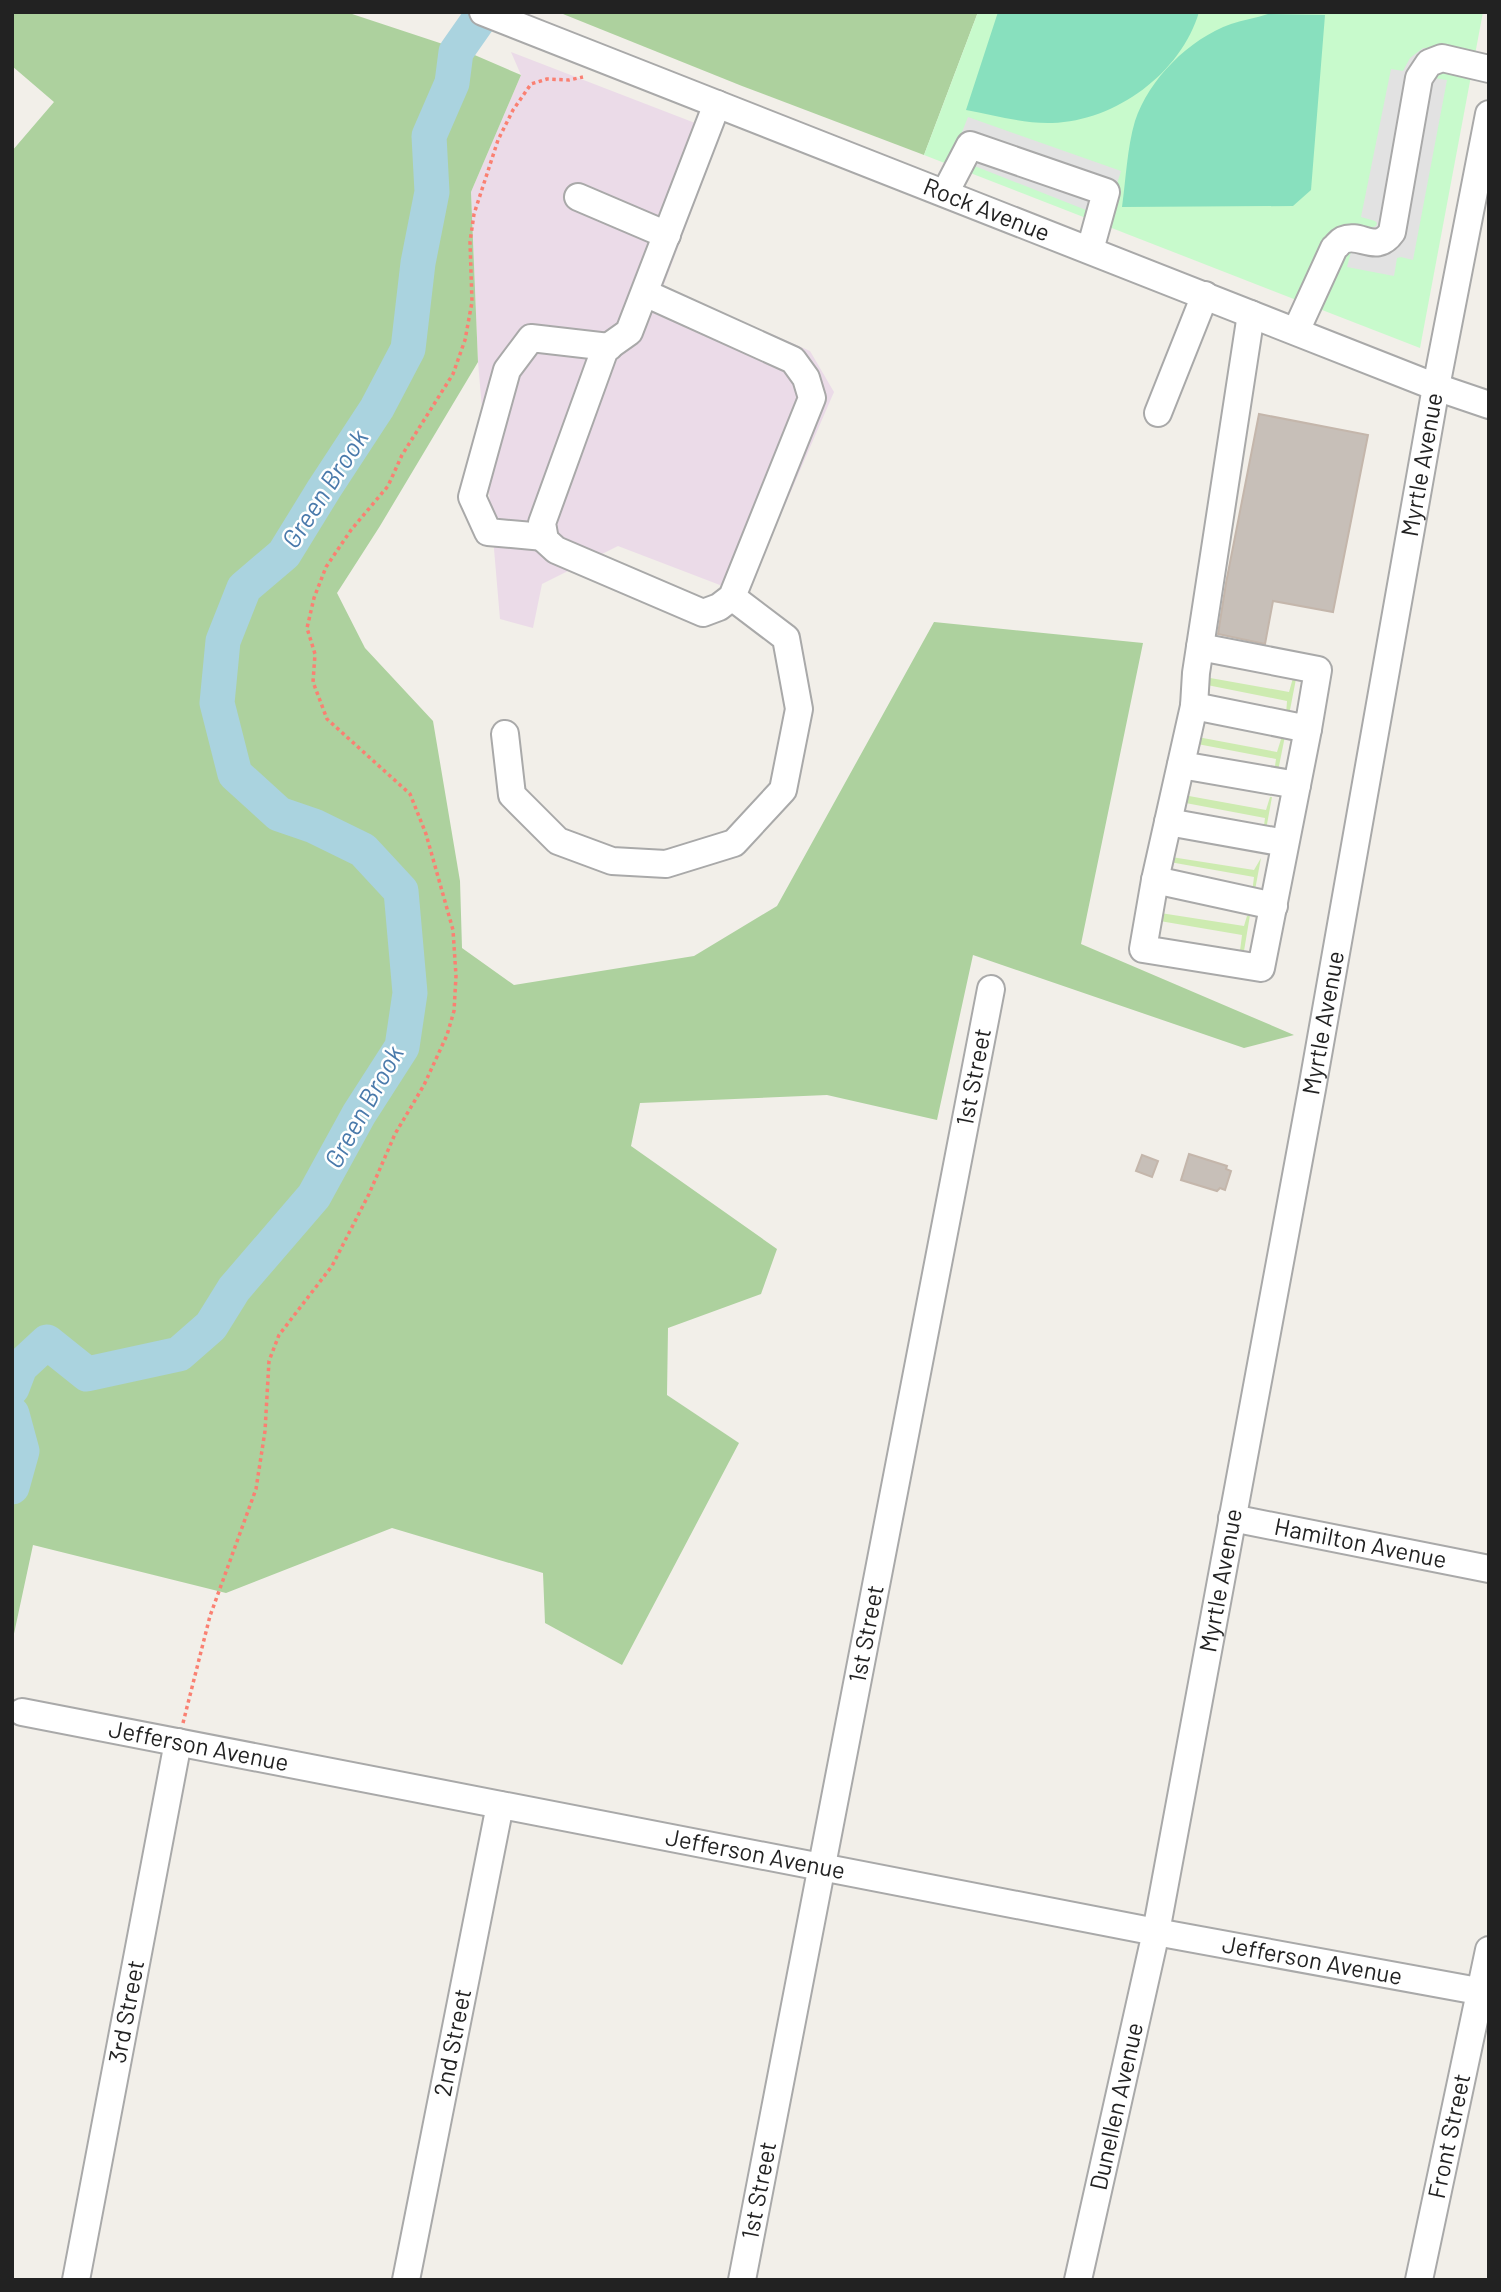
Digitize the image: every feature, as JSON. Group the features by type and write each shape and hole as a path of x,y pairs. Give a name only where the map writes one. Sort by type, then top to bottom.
{"street":[{"name":"Rock Avenue","path":"483,12 1436,387 1489,405"},
{"path":"1296,331 1334,248 1343,240 1378,243 1386,240 1392,232 1419,78 1429,63 1442,58 1489,69"},
{"path":"645,293 793,360 806,379 812,398 732,597 719,607 703,613 556,550 545,540 542,523 605,349 629,332 717,104"},
{"name":"Myrtle Avenue","path":"1156,1932 1312,1089 1436,387 1489,114"},
{"path":"945,193 970,145 1106,192 1090,250"},
{"path":"578,197 667,236"},
{"path":"1325,271 1323,316 1332,346"},
{"path":"1158,413 1205,295"},
{"path":"1199,648 1318,670 1261,968 1143,949 1155,880 1194,706 1199,648 1251,314"},
{"path":"544,537 488,532 472,497 507,370 531,338 609,346"},
{"path":"505,734 512,795 558,841 612,861 666,864 734,843 783,790 799,709 786,638 732,597"},
{"path":"1194,706 1308,729"},
{"path":"1181,765 1297,785"},
{"path":"1168,822 1285,843"},
{"path":"1155,880 1274,906"},
{"name":"1st Street","path":"743,2280 991,989"},
{"name":"Hamilton Avenue","path":"1232,1518 1489,1569"},
{"name":"Jefferson Avenue","path":"22,1712 1156,1932 1485,1993"},
{"name":"3rd Street","path":"76,2280 178,1742"},
{"name":"2nd Street","path":"406,2280 500,1805"},
{"name":"Dunellen Avenue","path":"1078,2280 1156,1932"},
{"name":"Front Street","path":"1419,2280 1485,1993 1489,1950"}],"path":[{"path":"178,1742 210,1616 256,1489 265,1431 269,1361 279,1335 332,1266 396,1134 424,1085 447,1035 454,1011 456,976 453,930 426,834 410,794 327,719 313,682 315,654 307,628 314,598 326,567 351,530 388,486 402,454 453,374 465,340 472,302 470,242 474,214 498,140 513,110 531,85 547,79 569,80 589,75"}],"shaded area":[{"path":"1423,48 1467,53 1463,75 1436,71 1434,78 1447,80 1413,260 1397,258 1394,276 1347,267 1358,226 1370,228 1377,223 1361,217 1391,69 1403,71 1410,58"},
{"path":"511,52 721,133 663,287 810,351 834,392 746,595 618,546 542,584 533,628 500,619 478,362 471,192 521,75"},
{"path":"968,117 1121,171 1106,218 952,157"}],"green space":[{"path":"12,12 346,12 470,53 521,75 471,192 478,362 337,593 365,648 433,721 460,881 462,948 514,985 694,956 777,906 934,622 1143,643 1081,944 1294,1035 1244,1048 973,955 937,1120 827,1095 640,1103 631,1146 777,1249 761,1294 668,1328 667,1395 739,1443 622,1665 545,1623 543,1573 392,1528 226,1593 33,1545 12,1643 12,151 54,102 12,66"},
{"path":"558,12 978,12 924,155"},
{"path":"978,12 1483,12 1420,348 924,155"},
{"path":"998,12 1199,12 1177,55 1143,90 1099,113 1076,120 1041,123 966,110"},
{"path":"1268,14 1325,15 1311,190 1293,206 1122,207 1132,131 1141,105 1160,76 1186,50 1215,31"},
{"path":"1199,676 1289,692 1293,678 1296,679 1289,715 1286,715 1287,701 1197,683"},
{"path":"1187,735 1277,752 1282,736 1285,736 1278,771 1274,773 1276,759 1187,742"},
{"path":"1178,794 1266,810 1272,797 1265,835 1265,818 1175,801"},
{"path":"1165,856 1254,870 1261,858 1255,890 1252,893 1254,877 1164,861"},
{"path":"1154,912 1244,926 1247,916 1250,915 1244,951 1240,951 1242,935 1154,920"}],"building":[{"path":"1259,414 1368,435 1333,612 1273,601 1265,644 1218,634"},
{"path":"1189,1154 1227,1166 1226,1169 1231,1171 1225,1190 1220,1188 1217,1191 1181,1180"},
{"path":"1142,1155 1158,1161 1152,1177 1136,1171"}],"waterway":[{"name":"Green Brook","path":"12,1388 20,1367 47,1342 87,1374 179,1354 211,1326 234,1289 314,1196 359,1114 402,1047 410,993 401,891 363,850 314,826 279,814 235,774 217,703 223,641 244,588 284,554 377,408 408,349 418,263 432,192 429,136 452,83 456,52 484,12"},
{"name":"Green Brook","path":"12,1414 22,1451 12,1487"}]}
